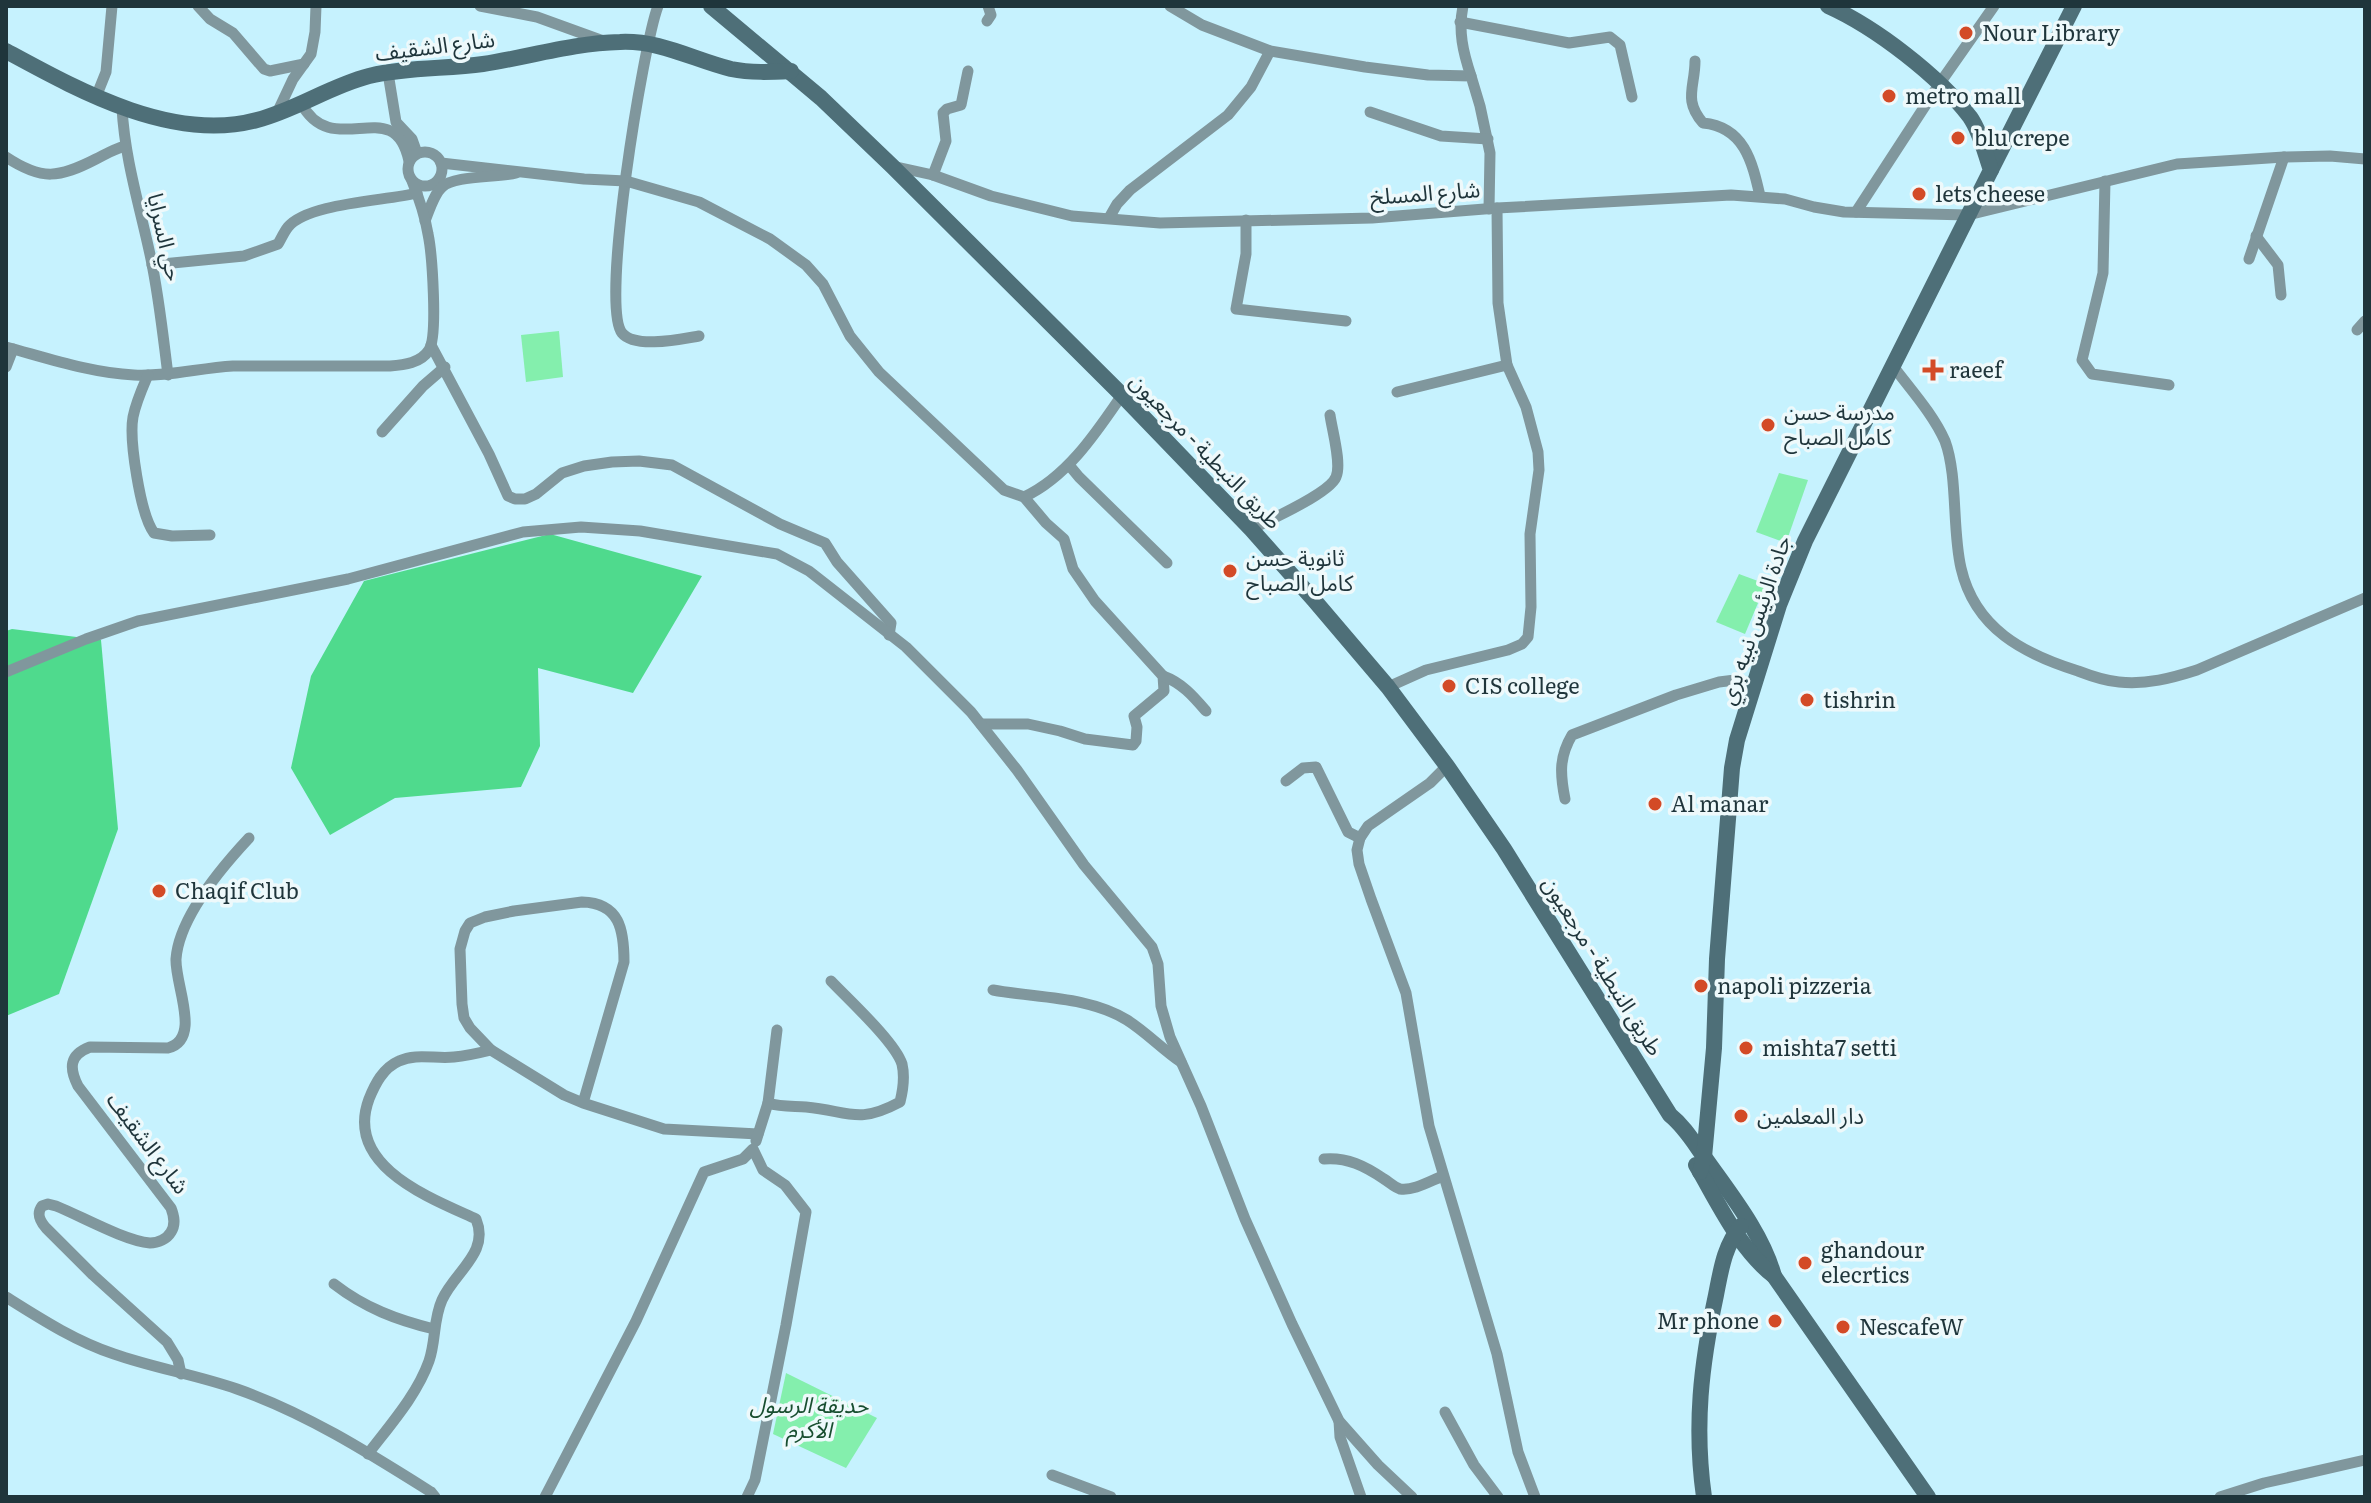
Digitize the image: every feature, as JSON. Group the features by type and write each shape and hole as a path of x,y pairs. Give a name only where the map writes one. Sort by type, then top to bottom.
{"main road":[{"name":"جادة الرئيس نبيه بري","path":"1705,1169 1714,1147 1711,1077 1728,803 1737,740 1779,605 1805,541 2074,6"},
{"path":"1840,8 1940,83 1972,120 1991,170"},
{"name":"طريق النبطية - مرجعيون","path":"722,9 892,166 1122,395 1251,529 1388,687 1504,849 1670,1115 1673,1126 1741,1226 1763,1268 1774,1276 1928,1497"},
{"name":"شارع الشقيف","path":"6,51 122,108 158,118 227,124 254,121 347,84 388,73 473,65 573,45 648,43 734,69 791,71"},
{"path":"1704,1497 1698,1442 1703,1357 1721,1267 1726,1250 1741,1226"}],"street":[{"path":"96,97 106,72 112,6"},
{"path":"198,6 210,19 233,33 264,69 270,71 304,64"},
{"path":"277,113 293,79 311,54 316,6"},
{"path":"480,6 537,17 607,43"},
{"path":"658,6 634,116 617,274 618,327 626,337 636,341 699,336"},
{"path":"987,21 991,15 988,6"},
{"path":"1170,6 1202,25 1270,51 1377,69 1471,76"},
{"path":"1388,687 1426,670 1508,650 1522,644 1528,637 1531,607 1530,534 1539,470 1538,452 1526,407 1507,365 1498,303 1490,153 1465,58 1460,22 1463,6"},
{"path":"1856,212 1994,6"},
{"path":"1460,22 1569,43 1610,37 1620,45 1632,97"},
{"path":"1109,218 1130,190 1228,115 1251,87 1270,51"},
{"path":"1695,61 1691,90 1694,112 1703,123 1720,125 1736,137 1744,148 1760,196"},
{"path":"933,175 946,141 944,110 961,105 968,71"},
{"path":"6,367 10,348 105,372 148,375 233,366 390,366 421,358 431,345 433,324 430,251 425,221 408,171 413,157 412,139 396,122 388,73"},
{"path":"301,103 311,119 331,129 376,128 393,132 413,157"},
{"name":"حي السرايا","path":"122,108 125,146 161,311 168,375"},
{"path":"1370,112 1441,136 1488,139"},
{"path":"6,157 16,164 56,176 125,146"},
{"path":"413,157 428,152 441,163 440,177 425,221"},
{"path":"2249,259 2284,157"},
{"name":"شارع المسلخ","path":"892,166 1072,216 1160,223 1372,218 1493,208 1760,196 1856,212 1968,215 2177,164 2284,157 2365,159"},
{"path":"441,163 626,181 699,202 770,239 806,265 823,284 850,336 879,372 1004,490 1024,497 1064,539 1073,569 1099,608 1163,676 1176,681 1206,711"},
{"path":"412,181 422,186 477,177 500,178 522,172"},
{"path":"2105,181 2103,273 2082,360 2092,374 2169,385"},
{"path":"152,265 244,256 278,244 288,226 311,213 417,193"},
{"path":"1246,220 1246,254 1236,309 1346,321"},
{"path":"2256,236 2278,265 2281,295"},
{"path":"431,345 445,367 508,496 525,499 562,473 584,466 639,461 672,465 780,524 825,543 837,562 891,623 889,635"},
{"path":"1397,392 1507,365"},
{"path":"1893,366 1946,443 1961,569 1968,590 1996,631 2032,655 2118,682 2169,679 2365,598"},
{"path":"382,432 423,386 445,367"},
{"path":"148,375 136,405 132,428 137,487 147,522 154,533 165,536 210,535"},
{"path":"1024,497 1038,490 1069,465 1122,395"},
{"path":"1251,529 1331,486 1337,476 1337,463 1330,415"},
{"path":"1069,465 1167,563"},
{"path":"6,672 138,621 360,576 523,532 566,528 653,533 777,554 809,571 937,677 981,724 1084,865 1152,947 1158,964 1165,1022 1262,1257 1339,1421 1386,1474 1412,1497"},
{"path":"981,724 1028,724 1085,739 1133,745 1137,732 1134,716 1164,691 1163,676"},
{"path":"1565,799 1560,765 1572,735 1719,682 1735,680 1755,685"},
{"path":"1447,766 1430,783 1368,826 1357,850 1359,864 1406,993 1429,1126 1497,1354 1518,1452 1535,1497"},
{"path":"1286,781 1303,768 1316,767 1348,832 1360,838"},
{"name":"شارع الشقيف","path":"181,1374 178,1360 167,1342 54,1236 40,1221 39,1210 48,1204 56,1206 149,1243 164,1239 171,1232 175,1218 171,1208 85,1096 74,1077 72,1062 78,1052 90,1047 168,1048 183,1040 186,1019 177,979 178,948 202,897 249,838"},
{"path":"583,1103 624,962 624,938 620,924 605,907 593,902 500,914 470,923 460,949 464,1018 491,1050 564,1095 583,1103 664,1129 758,1134"},
{"path":"768,1103 859,1116 879,1114 900,1102 903,1090 901,1062 885,1039 831,981"},
{"path":"993,990 1080,1003 1117,1015 1182,1062"},
{"path":"545,1497 636,1321 704,1172 743,1159 753,1149 768,1103 777,1030"},
{"path":"368,1454 420,1380 430,1360 443,1297 477,1249 481,1238 476,1219 420,1194 377,1158 366,1139 364,1122 367,1106 374,1087 385,1071 397,1062 412,1057 453,1057 491,1050"},
{"path":"747,1497 755,1480 806,1212 785,1185 763,1170 753,1149"},
{"path":"1324,1159 1353,1161 1396,1188 1412,1189 1443,1176"},
{"path":"334,1284 384,1315 434,1329"},
{"path":"6,1297 90,1345 114,1355 237,1389 282,1407 368,1454 435,1497"},
{"path":"1445,1412 1474,1465 1498,1497"},
{"path":"1339,1421 1340,1437 1361,1497"},
{"path":"2220,1497 2365,1460"},
{"path":"1052,1475 1111,1497"}],"green space":[{"path":"559,331 563,377 526,382 521,335"},
{"path":"1779,473 1808,480 1786,543 1756,532"},
{"path":"550,534 702,576 633,693 538,668 540,746 521,787 395,798 330,835 291,768 311,676 364,581"},
{"path":"1739,574 1766,584 1745,634 1716,622"},
{"path":"12,629 101,640 118,829 59,994 6,1016 6,631"},
{"name":"حديقة الرسول الأكرم","path":"786,1373 877,1418 846,1468 773,1434"}],"place":[{"name":"Nour Library","path":"1966,33"},
{"name":"metro mall","path":"1889,96"},
{"name":"blu crepe","path":"1958,138"},
{"name":"lets cheese","path":"1919,194"},
{"name":"raeef","path":"1933,370"},
{"name":"مدرسة حسن كامل الصباح","path":"1768,425"},
{"name":"ثانوية حسن كامل الصباح","path":"1230,571"},
{"name":"CIS college","path":"1449,686"},
{"name":"tishrin","path":"1807,700"},
{"name":"Al manar","path":"1655,804"},
{"name":"Chaqif Club","path":"159,891"},
{"name":"napoli pizzeria","path":"1701,986"},
{"name":"mishta7 setti","path":"1746,1048"},
{"name":"دار المعلمين","path":"1741,1116"},
{"name":"ghandour elecrtics","path":"1805,1263"},
{"name":"Mr phone","path":"1775,1321"},
{"name":"NescafeW","path":"1843,1327"}]}
